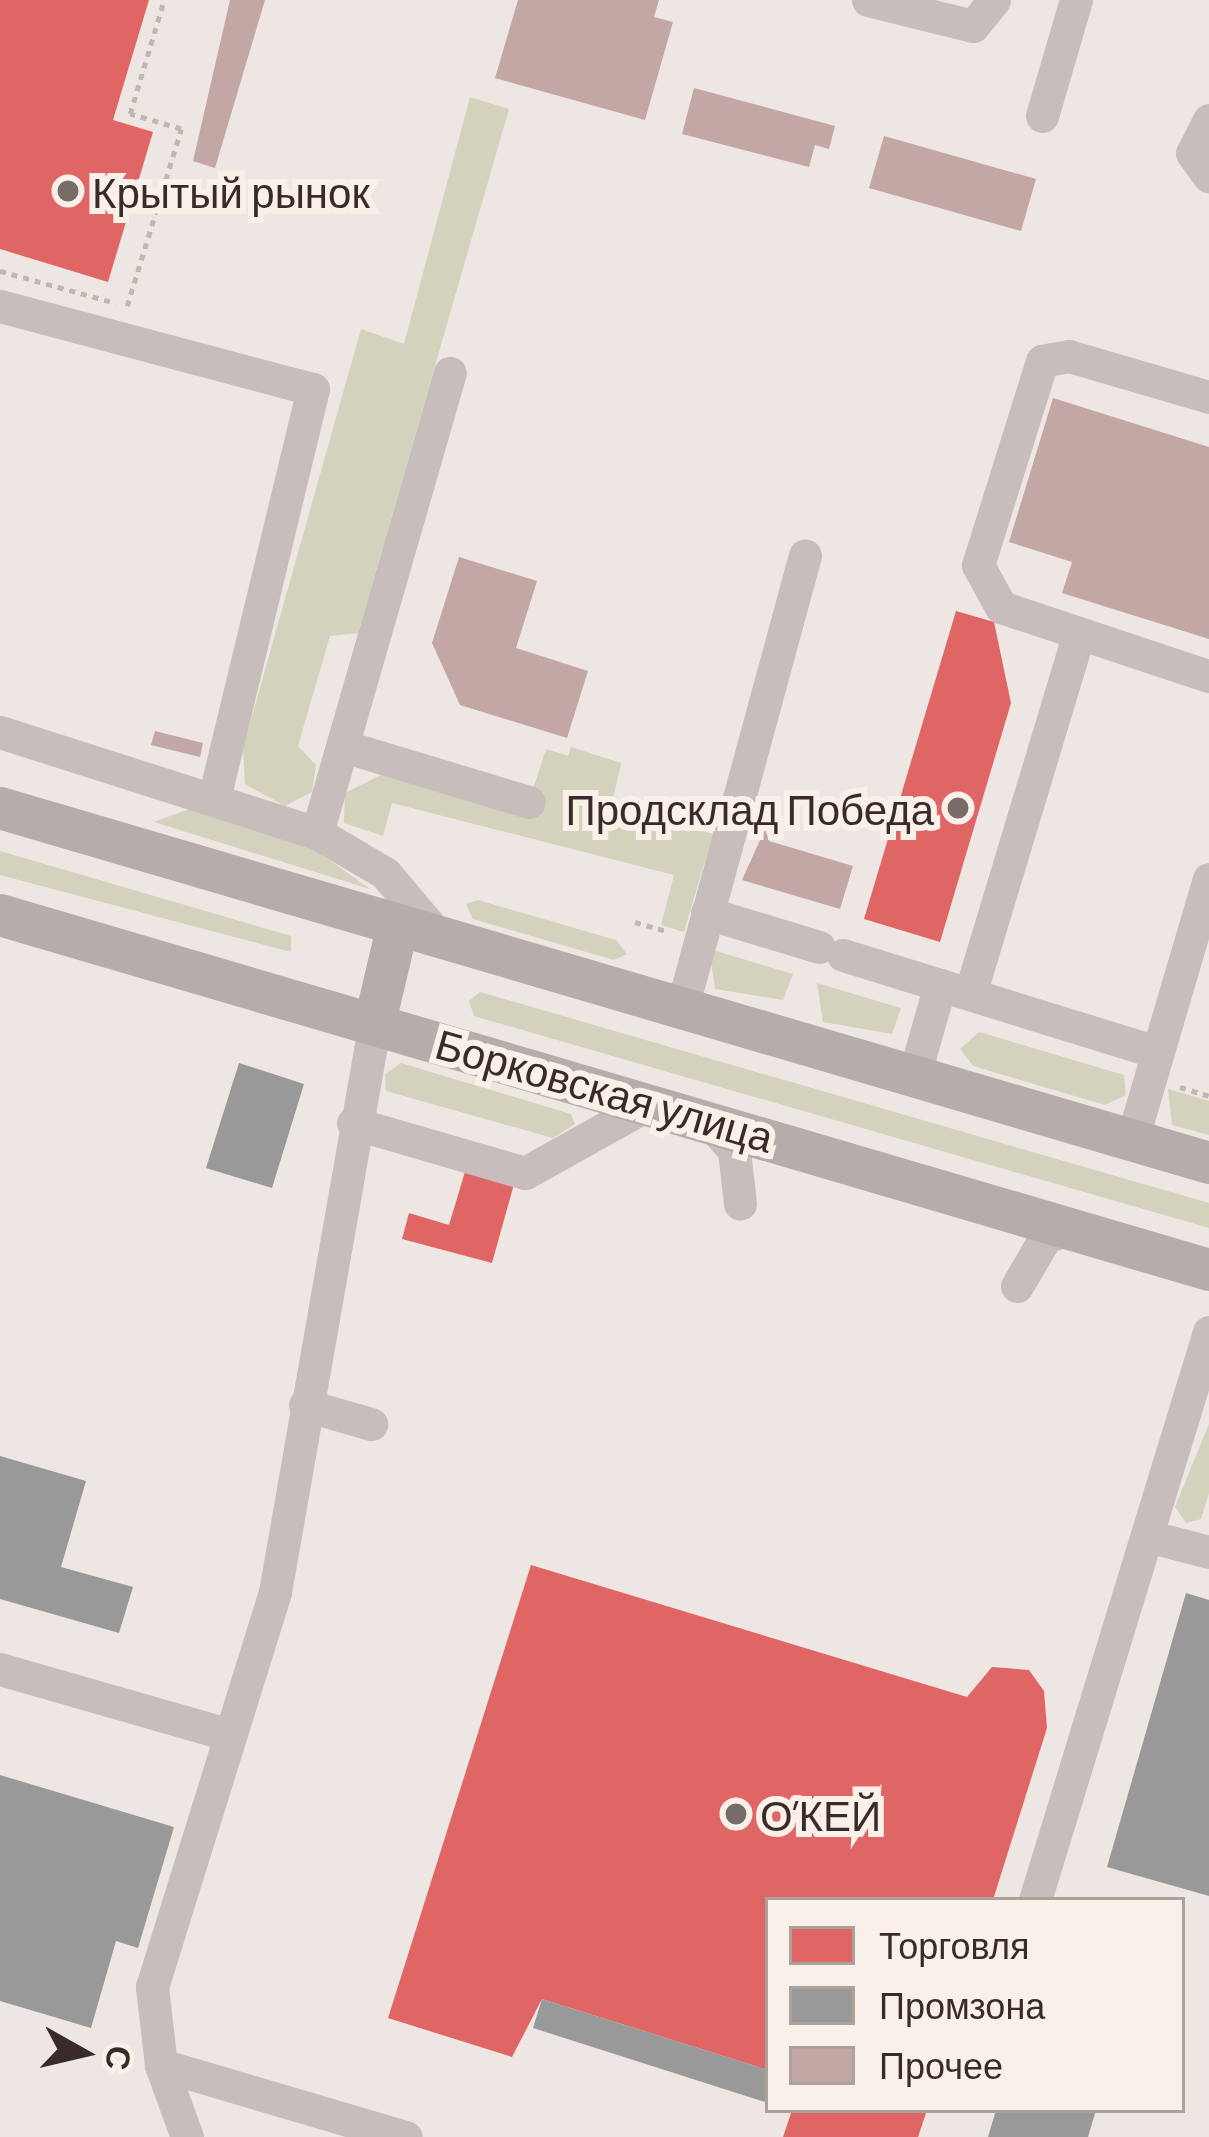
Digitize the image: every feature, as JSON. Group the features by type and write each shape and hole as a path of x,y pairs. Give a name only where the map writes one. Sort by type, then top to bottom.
{"main road":[{"path":"0,808 1209,1163"},
{"name":"Борковская улица","path":"0,915 652,1102 1209,1270"},
{"path":"375,1022 398,925"}],"street":[{"path":"868,0 973,26 994,0"},
{"path":"1042,116 1076,0"},
{"path":"1209,120 1192,153 1209,176"},
{"path":"0,306 313,389 215,795"},
{"path":"1209,397 1069,356 1034,373 980,579 1001,607 1209,676"},
{"path":"317,833 450,373"},
{"path":"682,1008 805,555"},
{"path":"914,1076 955,989 1079,634"},
{"path":"0,732 215,795 317,833 385,873 439,937"},
{"path":"343,746 529,802"},
{"path":"1132,1140 1209,879"},
{"path":"707,913 1157,1052"},
{"path":"187,2137 160,2065 152,1987 274,1592 353,1123 375,1022"},
{"path":"353,1123 525,1173 652,1102"},
{"path":"705,1118 734,1151 740,1204 761,1158 796,1145"},
{"path":"1006,1210 1017,1286 1045,1238 1065,1228"},
{"path":"1036,1897 1147,1536 1200,1396 1209,1332"},
{"path":"304,1405 371,1424"},
{"path":"1147,1536 1209,1552"},
{"path":"0,1670 230,1735"},
{"path":"160,2065 406,2137"}],"path":[{"path":"0,271 128,306 181,129 130,114 164,0"}],"green space":[{"path":"470,97 509,109 358,633 330,636 298,746 316,765 312,792 285,806 245,784 243,748 361,329 404,344"},
{"path":"571,747 621,763 612,804 713,834 684,932 661,925 674,875 392,803 383,836 344,823 345,793 383,774 524,817 546,749 568,756"},
{"path":"189,809 307,844 370,889 154,822"},
{"path":"0,851 291,936 291,952 0,875"},
{"path":"478,900 616,940 627,954 614,960 473,919 466,904"},
{"path":"709,949 793,974 783,1000 715,989"},
{"path":"817,983 901,1008 892,1034 823,1022"},
{"path":"480,992 1209,1203 1209,1228 474,1016 469,1001"},
{"path":"979,1032 1124,1075 1126,1095 1105,1105 973,1066 960,1049"},
{"path":"401,1063 571,1114 575,1124 553,1138 386,1091 385,1074"},
{"path":"1168,1089 1209,1101 1209,1135 1172,1125"},
{"path":"1209,1424 1209,1493 1201,1519 1186,1523 1175,1507"}],"building: Торговля":[{"name":"Крытый рынок","path":"0,0 149,0 113,120 153,132 108,282 0,249"},
{"path":"956,611 994,622 1011,703 940,942 864,919"},
{"path":"473,1145 521,1159 492,1263 402,1239 409,1213 449,1225"},
{"name":"О’КЕЙ","path":"531,1565 967,1697 992,1667 1029,1670 1044,1691 1047,1728 994,1897 765,1897 765,2069 542,1999 512,2057 388,2018"},
{"path":"791,2113 926,2113 918,2137 783,2137"}],"building: Промзона":[{"path":"239,1063 304,1084 272,1188 206,1168"},
{"path":"0,1456 86,1481 61,1567 133,1587 119,1633 0,1599"},
{"path":"1186,1593 1209,1600 1209,1896 1107,1867"},
{"path":"0,1775 174,1827 138,1948 116,1941 91,2028 0,2001"},
{"path":"542,1999 765,2069 765,2102 533,2028"},
{"path":"995,2113 1095,2113 1088,2137 988,2137"}],"building: Прочее":[{"path":"230,0 265,0 215,168 193,161"},
{"path":"518,0 659,0 654,17 673,22 645,120 495,78"},
{"path":"694,88 835,126 829,149 815,145 809,167 682,134"},
{"path":"884,136 1036,179 1021,231 869,188"},
{"path":"1053,398 1209,447 1209,639 1062,593 1072,562 1009,542"},
{"path":"459,557 537,581 516,648 588,671 567,738 460,705 432,643"},
{"path":"155,731 203,743 200,757 151,745"},
{"path":"765,829 769,841 853,866 840,909 742,880"}],"place":[{"name":"Крытый рынок","path":"68,191"},
{"name":"Продсклад Победа","path":"958,808"},
{"name":"О’КЕЙ","path":"736,1814"}]}
